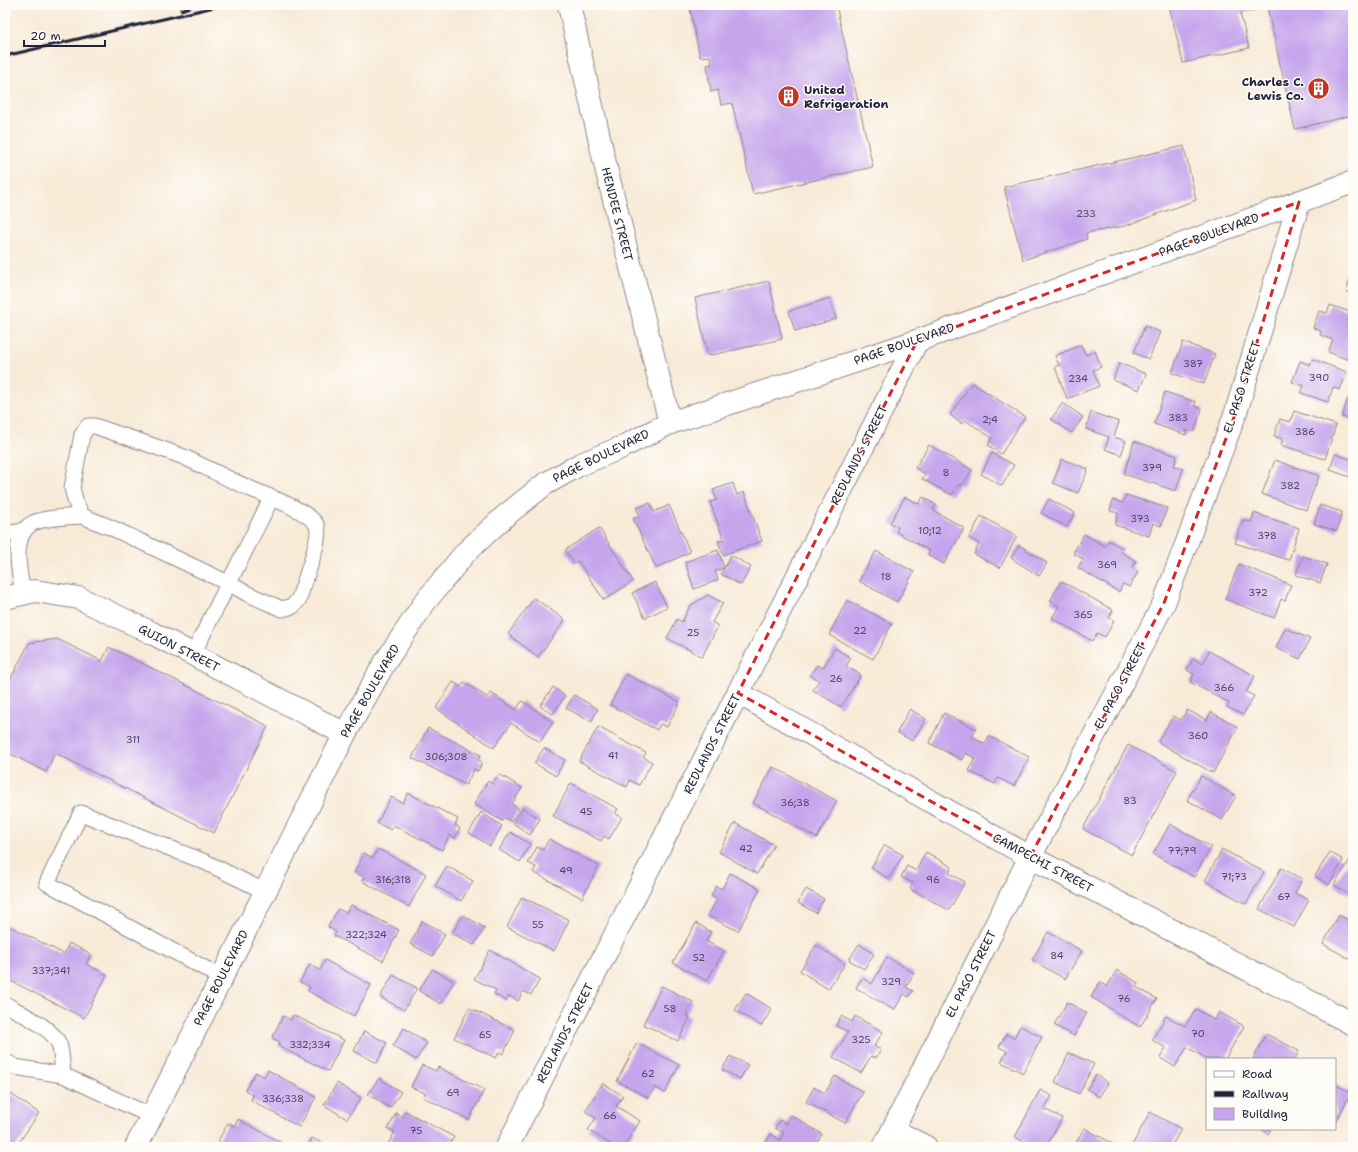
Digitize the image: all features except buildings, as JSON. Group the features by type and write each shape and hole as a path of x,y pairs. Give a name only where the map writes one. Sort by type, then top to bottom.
{"street":[{"name":"HENDEE STREET","path":"569,5 606,168 670,423"},
{"name":"PAGE BOULEVARD","path":"136,1147 344,734 384,664 425,602 466,552 505,516 545,484 579,465 620,448 670,423 917,341 1353,182"},
{"name":"EL PASO STREET","path":"889,1138 1030,857 1164,603 1236,412 1299,202"},
{"name":"REDLANDS STREET","path":"507,1147 917,341"},
{"name":"GUION STREET","path":"14,596 35,592 78,598 193,654 344,734"},
{"name":"CAMPECHI STREET","path":"738,693 1030,857 1353,1024"},
{"path":"889,1138 926,1147"}],"lane":[{"path":"14,596 19,542 24,531 31,524 52,518 82,516 112,528 282,609 293,606 299,599 318,536 317,525 310,518 302,512 272,497 250,489 185,458 94,426 88,426 82,435 72,488 76,503 82,516"},
{"path":"193,654 272,497"},
{"path":"5,534 24,531"},
{"path":"221,977 47,883 81,813 205,862 264,891"},
{"path":"5,1004 54,1035 59,1044 63,1075"},
{"path":"5,1061 15,1067 63,1075 152,1116"}],"highlighted area":[{"path":"1299,202 1236,412 1164,603 1030,857 738,693 917,341"}],"railway":[{"path":"181,10 195,5"},
{"path":"5,56 223,5"}],"place":[{"name":"Charles C. Lewis Co.","path":"1319,89"},
{"name":"United Refrigeration","path":"788,97"}]}
